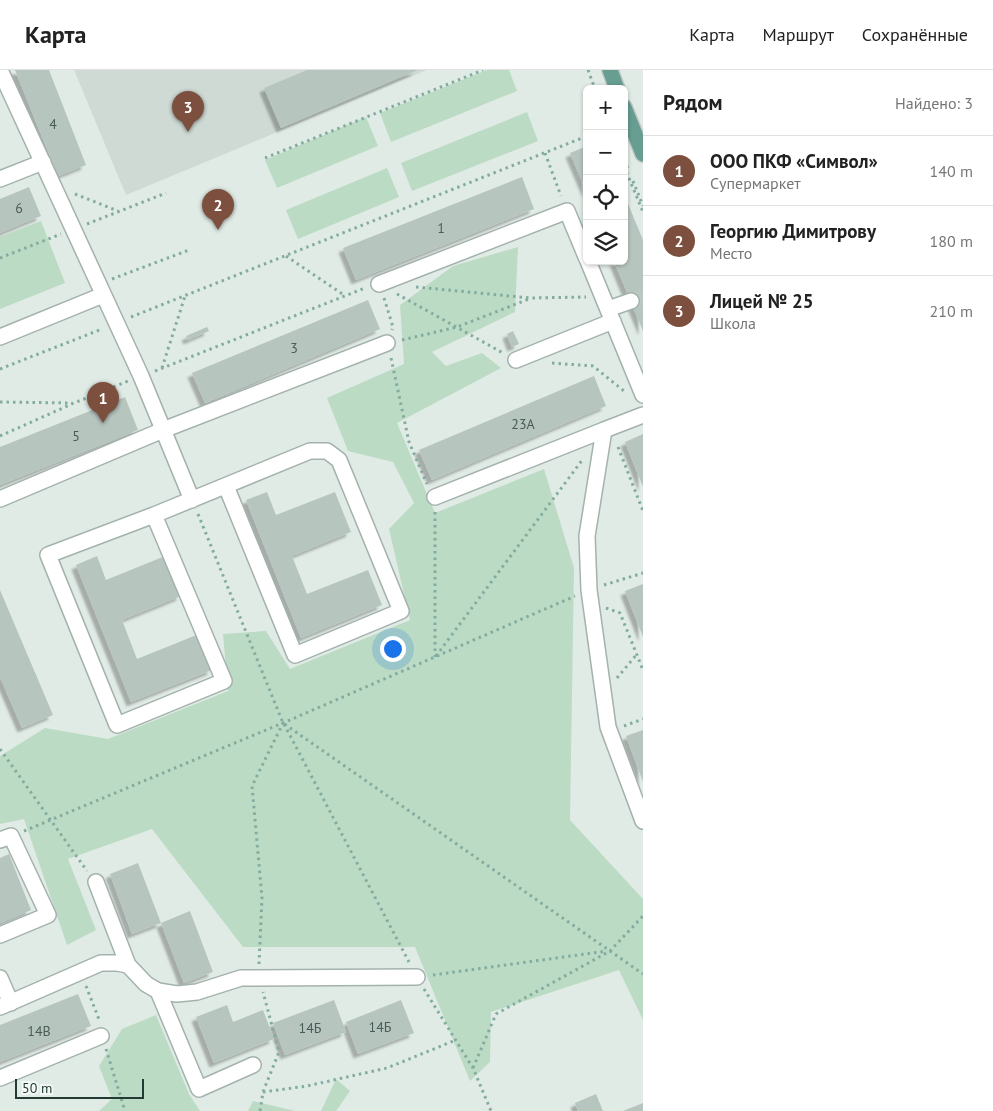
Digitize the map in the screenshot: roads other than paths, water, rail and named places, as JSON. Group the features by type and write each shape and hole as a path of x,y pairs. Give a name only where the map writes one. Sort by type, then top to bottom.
{"main road":[{"path":"610,70 616,85"},
{"path":"628,117 643,154"}],"street":[{"path":"0,70 140,376 192,500"},
{"path":"0,179 42,162"},
{"path":"379,284 567,211 583,250"},
{"path":"589,265 643,395"},
{"path":"0,337 103,295"},
{"path":"516,360 608,309 631,301"},
{"path":"0,499 163,430 387,343"},
{"path":"435,497 643,415"},
{"path":"607,429 588,536 590,597 602,696 608,727 643,821"},
{"path":"154,515 224,681 117,725 48,555 192,500 310,451 327,451 340,460 401,611 295,655 226,486"},
{"path":"0,840 12,836 48,916 0,935"},
{"path":"96,882 128,965 146,984 158,991 177,994 197,992 240,978 417,978"},
{"path":"0,978 5,1005 101,963 128,965"},
{"path":"158,991 199,1088 253,1066"},
{"path":"0,1078 102,1036"}],"tunnel":[{"path":"631,301 643,296"}],"place":[{"name":"Лицей № 25","path":"188,132"},
{"name":"Георгию Димитрову","path":"218,230"},
{"name":"ООО ПКФ «Символ»","path":"103,423"}]}
